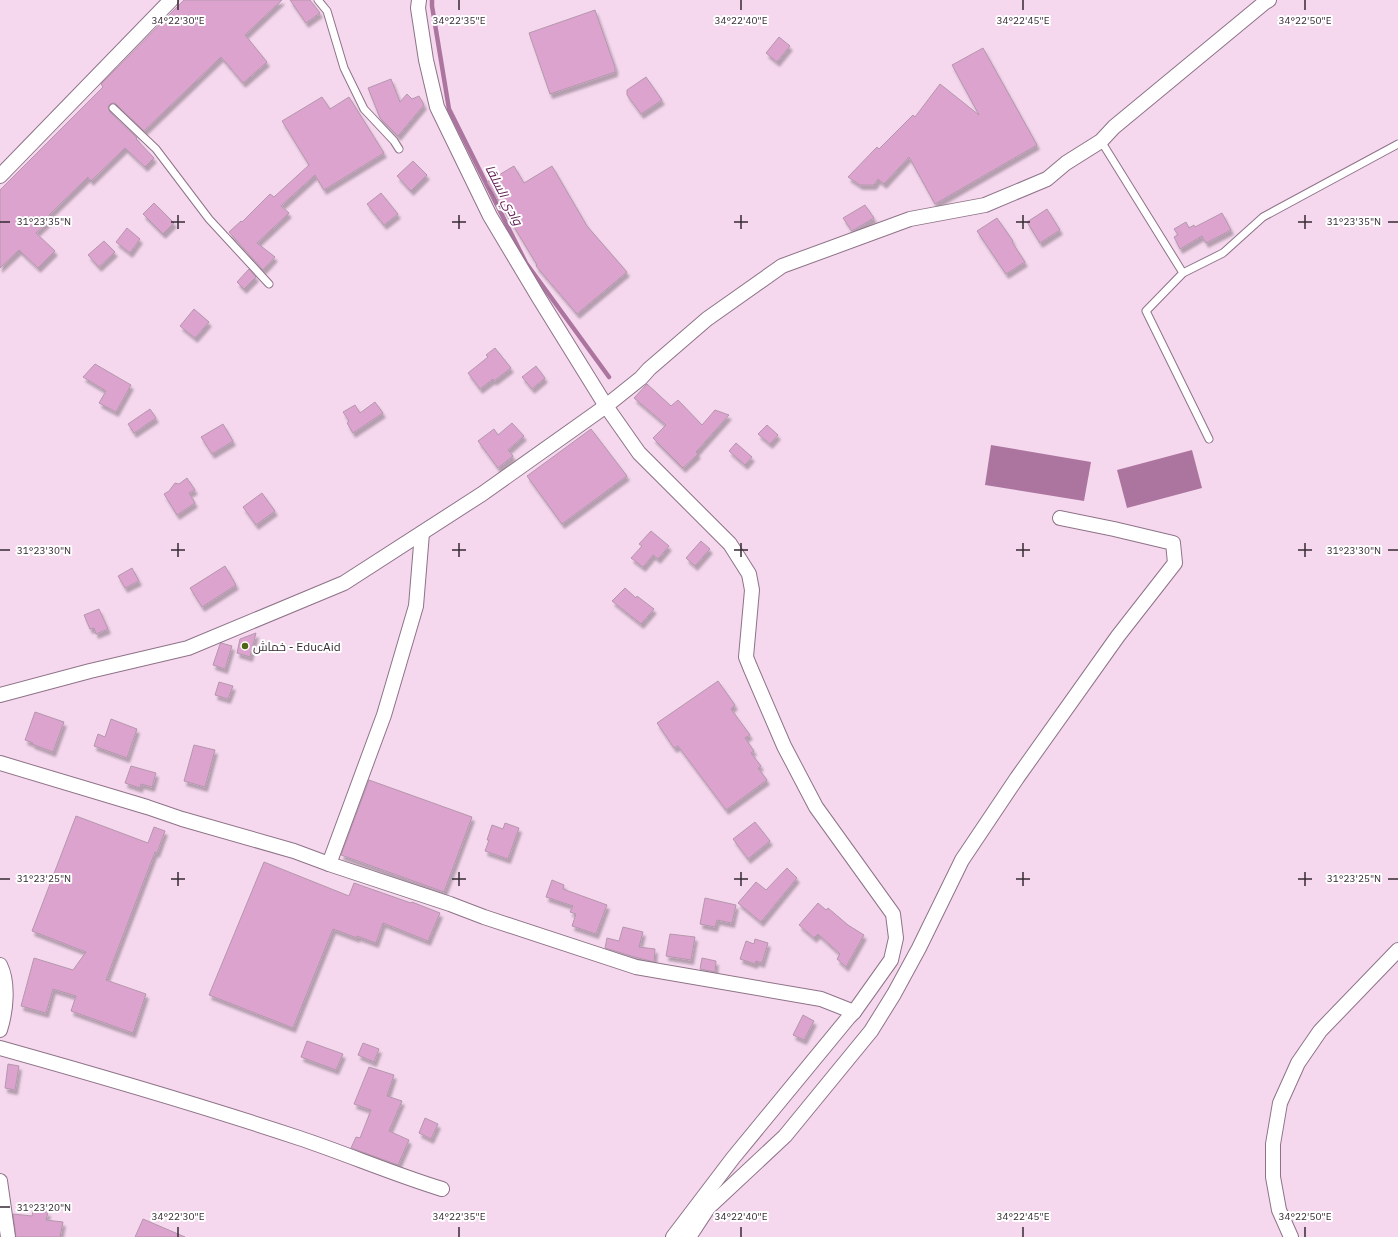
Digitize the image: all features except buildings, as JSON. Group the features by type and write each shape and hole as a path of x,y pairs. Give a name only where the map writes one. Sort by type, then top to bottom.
{"street":[{"path":"0,176 171,0"},
{"path":"418,0 426,60 437,107 490,216 606,406 639,453 730,544 748,574 752,590 746,657 750,667 784,746 816,807 893,914 896,938 891,960 854,1012 733,1158 673,1237"},
{"path":"0,695 90,671 188,648 344,583 482,494 606,406 641,378 649,369 706,319 782,266 910,220 985,205 1047,179 1066,163 1101,141 1114,127 1269,0"},
{"path":"689,1237 708,1208 785,1136 871,1031 898,988 962,860 1017,778 1118,636 1175,563 1173,543 1060,518"},
{"path":"329,864 384,715 416,606 422,533"},
{"path":"0,764 133,802 182,819 294,852 443,901 491,920 636,967 821,999 854,1012"},
{"path":"1291,1237 1279,1210 1273,1177 1273,1144 1280,1103 1298,1063 1320,1032 1398,950"},
{"path":"0,965 3,972 6,1005 0,1030"},
{"path":"0,1048 102,1076 217,1111 300,1138 402,1177 442,1189"},
{"path":"0,1181 8,1237"}],"lane":[{"path":"318,0 327,11 344,68 364,109 399,148"},
{"path":"113,108 156,149 209,219 269,284"},
{"path":"1101,141 1182,273"},
{"path":"1209,439 1146,311 1182,273 1223,253 1263,217 1398,144"}],"shaded area":[{"path":"991,445 1091,462 1084,501 985,485"},
{"path":"1192,450 1202,488 1127,508 1117,470"}],"waterway":[{"name":"وادي السلقا","path":"432,0 449,109 526,263 609,377"}],"place":[{"name":"خماش - EducAid","path":"245,646"}]}
